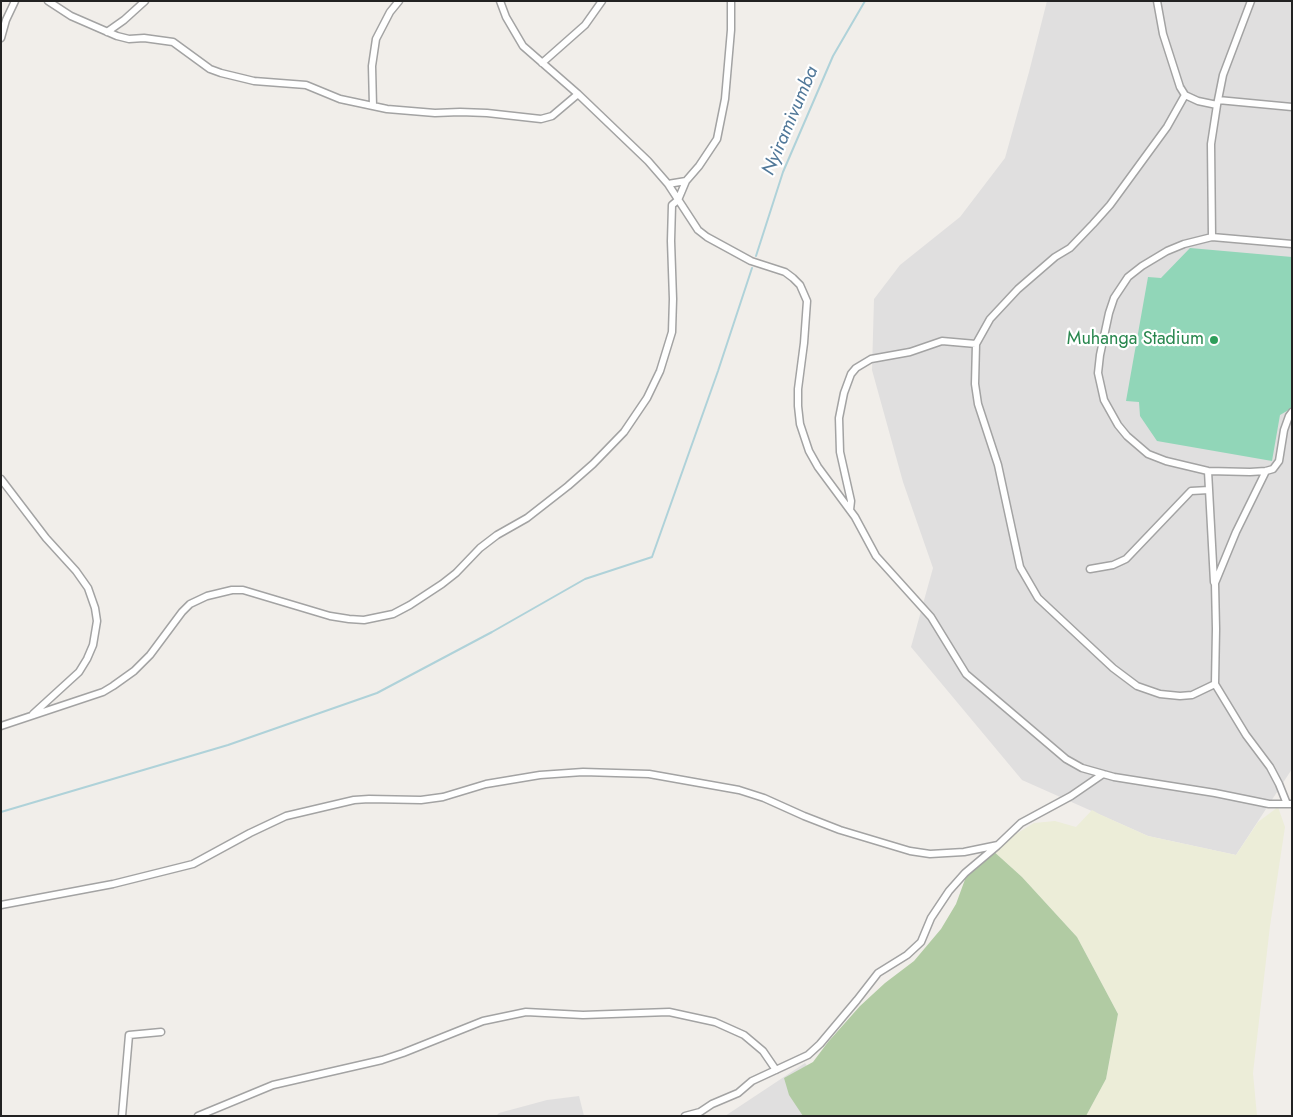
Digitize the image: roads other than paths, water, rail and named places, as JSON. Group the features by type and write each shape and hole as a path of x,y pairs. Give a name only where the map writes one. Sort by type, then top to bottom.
{"street":[{"path":"1,38 6,20 15,1"},
{"path":"48,1 71,16 107,32 129,38 173,42 210,69 221,73 254,81 306,85 340,99 373,106 418,112 460,112 541,119 552,116 578,94"},
{"path":"107,32 145,1"},
{"path":"373,106 372,66 376,39 390,12 399,1"},
{"path":"500,1 518,39 529,53 578,94 648,161 668,184 692,222 707,237 751,261 784,272 793,278 804,291 807,301 798,395 800,424 813,460 850,510 876,556 925,609 966,674 1066,759 1082,768 1114,777 1216,793 1269,804 1289,804 1270,767 1246,735 1215,684 1215,583 1208,471"},
{"path":"542,63 585,25 602,1"},
{"path":"1,726 103,692 114,686 134,671 150,655 190,604 218,593 243,590 330,616 349,619 364,620 393,614 442,584 456,573 480,548 497,535 527,518 593,464 624,432 647,398 660,371 672,332 672,205 678,200 686,180 704,160 717,139 725,99 732,1"},
{"path":"1157,1 1168,53 1185,95 1198,101 1292,107"},
{"path":"1212,238 1211,144 1217,102 1223,75 1251,1"},
{"path":"1185,95 1167,127 1104,212 1081,238 1026,283 996,311 983,329 976,344 975,384 978,404 998,465 1018,562 1033,592 1131,683 1160,694 1180,696 1192,695 1215,684"},
{"path":"668,184 686,180"},
{"path":"1292,244 1212,238 1184,244 1167,251 1142,266 1128,277 1114,298 1100,355 1098,373 1104,400 1118,425 1135,444 1148,454 1166,461 1208,471 1266,471 1276,466 1279,461 1284,430 1292,412"},
{"path":"850,510 851,501 840,452 839,418 844,393 851,374 856,368 871,359 910,352 942,341 976,344"},
{"path":"1215,583 1236,532 1266,471"},
{"path":"1,479 46,538 76,570 88,588 95,608 97,622 93,645 79,672 30,716"},
{"path":"1090,569 1113,565 1126,559 1191,490 1209,490"},
{"path":"1,904 113,884 193,864 280,818 338,803 369,798 422,800 443,797 502,780 561,773 614,772 649,774 739,790 764,798 840,830 910,851 930,854 964,852 998,845"},
{"path":"685,1116 700,1112 712,1104 738,1093 752,1081 808,1055 820,1044 878,973 907,955 921,942 931,918 949,891 965,873 1021,823 1071,796 1103,774"},
{"path":"198,1116 273,1085 382,1060 483,1021 526,1012 583,1015 669,1012 715,1022 744,1035 763,1050 776,1070"},
{"path":"122,1116 129,1035 161,1032"}],"waterway":[{"name":"Nyiramivumba","path":"756,256 783,172 833,56 865,1"},
{"path":"1,812 228,745 377,693 492,632 585,579 652,557 718,371 752,268"}],"place":[{"name":"Muhanga Stadium","path":"1214,340"}]}
